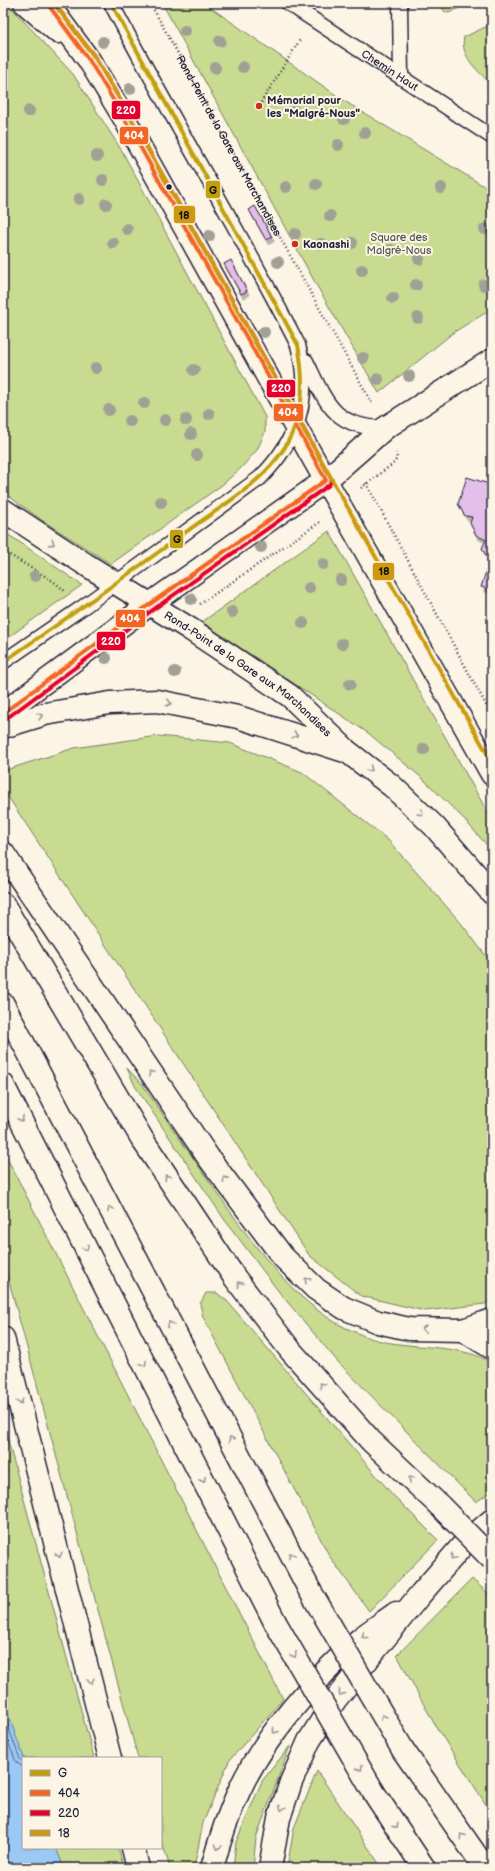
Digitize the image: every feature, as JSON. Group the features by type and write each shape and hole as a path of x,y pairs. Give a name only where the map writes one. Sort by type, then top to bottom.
{"main road":[{"path":"25,3 88,59"},
{"path":"47,3 88,59 122,116 296,428 492,774"},
{"path":"64,3 88,59"},
{"path":"3,713 150,604 326,480 385,428 492,360"},
{"name":"Rond-Point de la Gare aux Marchandises","path":"3,510 290,696 348,752"},
{"path":"3,727 45,714 110,703 157,701 238,717 348,752 392,786 434,826 492,893"},
{"path":"3,853 208,1157 283,1257 316,1290 344,1308 378,1322 409,1329 463,1330 492,1320"},
{"path":"3,904 144,1142 235,1278 291,1351 371,1441 440,1506 492,1559"},
{"path":"3,1004 309,1589 403,1750 485,1868"},
{"path":"3,1085 275,1622 374,1793 424,1868"},
{"path":"463,1330 492,1348"},
{"path":"3,1338 110,1757"},
{"path":"270,1868 279,1818 291,1782 309,1741 335,1700 418,1597 463,1545 492,1520"},
{"path":"212,1868 226,1822 239,1790 272,1735 325,1672 343,1654 361,1638 418,1597"},
{"path":"132,1849 138,1868"}],"lane":[{"path":"111,3 140,59 213,187 298,345 327,405 336,415 355,424 372,428 385,428"},
{"name":"Chemin Haut","path":"288,3 492,137"},
{"path":"400,3 402,77"},
{"path":"3,662 83,607 260,478 287,445 296,428 302,405 304,382 304,365 298,345"}],"path":[{"name":"Rond-Point de la Gare aux Marchandises","path":"150,3 368,393"},
{"path":"259,106 313,18"},
{"path":"361,488 394,463 397,458"},
{"path":"366,483 492,716"},
{"path":"199,604 324,519"}],"green space":[{"path":"3,3 7,3 73,74 122,151 265,417 265,432 257,450 241,468 222,485 111,564 43,521 3,492"},
{"name":"Square des Malgré-Nous","path":"162,3 204,3 346,102 492,191 492,309 454,332 379,393 317,286"},
{"path":"439,3 469,3 449,13 445,12"},
{"path":"492,24 492,85 467,57 463,44 464,37"},
{"path":"3,531 82,585 3,641"},
{"path":"329,531 492,820 492,851 461,816 422,778 368,733 202,622"},
{"path":"158,736 230,743 302,772 388,840 461,923 492,964 492,1300 485,1304 425,1311 361,1296 309,1255 3,789 3,771 74,748"},
{"path":"127,1068 142,1084 253,1242 287,1283 306,1301 325,1316 346,1328 369,1338 390,1343 454,1350 468,1353 492,1364 492,1491 476,1502 338,1362 279,1292 224,1219 135,1086"},
{"path":"3,1150 283,1699 229,1761 203,1823 194,1868 170,1868 162,1842 162,1757 138,1757 3,1259"},
{"path":"206,1293 217,1293 227,1301 392,1494 438,1540 369,1611 330,1557 203,1317 200,1304"},
{"path":"3,1422 94,1757 24,1757 3,1701"},
{"path":"472,1579 492,1597 492,1814 435,1725 397,1655"},
{"path":"290,1746 256,1838 253,1868 233,1868 236,1842 262,1781"},
{"path":"317,1771 382,1868 287,1868 294,1828"},
{"path":"56,1849 118,1849 124,1868 64,1868"}],"water":[{"path":"3,1701 24,1757 22,1757 22,1849 56,1849 64,1868 3,1868"}],"building":[{"path":"255,206 272,237 266,240 249,210"},
{"path":"231,260 247,291 241,294 224,264"},
{"path":"467,477 492,485 492,590 481,587 489,562 482,548 486,540 476,535 470,523 472,517 465,516 458,504"}],"transit line":[{"name":"404","path":"3,713 150,604 326,480 123,116 89,60 47,3"},
{"name":"220","path":"7,718 154,609 329,485 332,480 128,113 94,56 54,3"},
{"name":"18","path":"54,3 94,56 128,113 301,425 492,762"},
{"name":"G","path":"3,662 95,598 240,494 253,483 276,460 285,447 296,423 301,398 302,372 298,345 111,3"}],"place":[{"name":"Mémorial pour les \"Malgré-Nous\"","path":"259,106"},
{"name":"Kaonashi","path":"295,244"}]}
